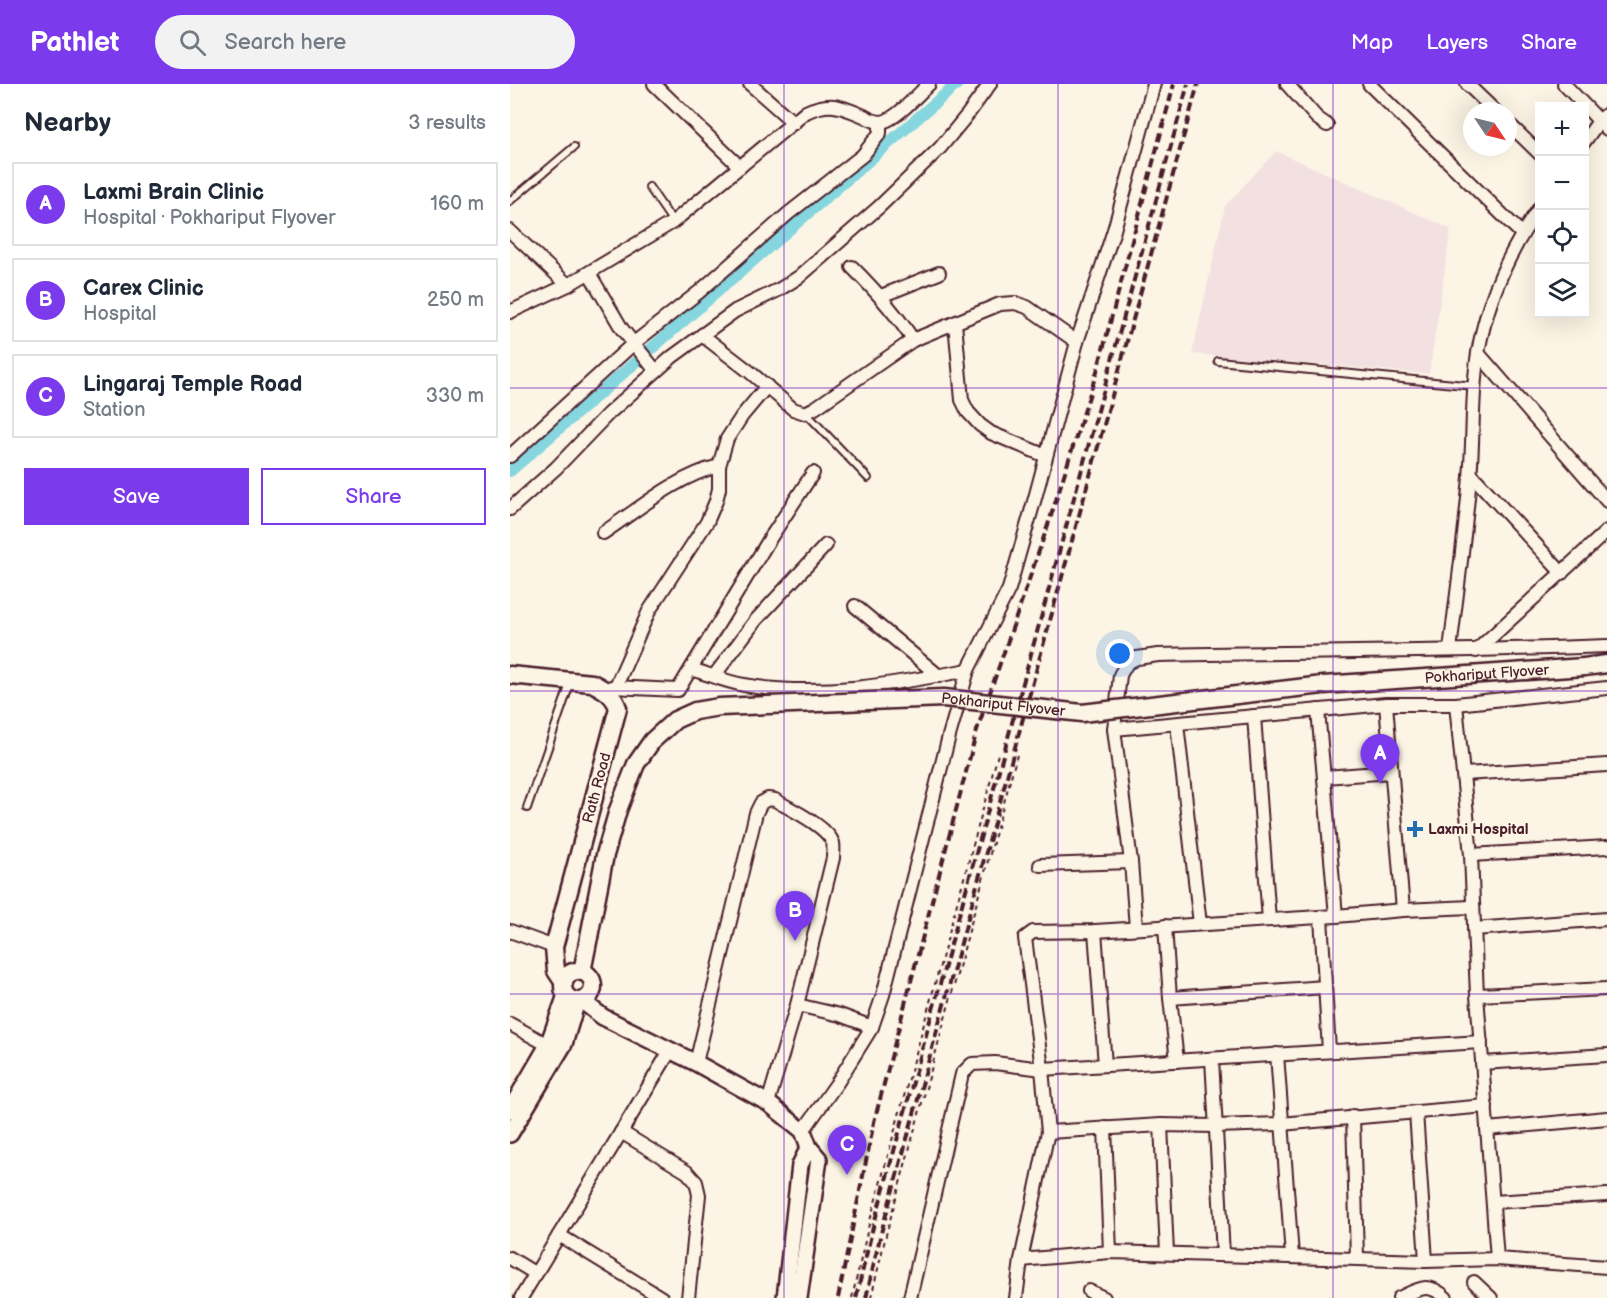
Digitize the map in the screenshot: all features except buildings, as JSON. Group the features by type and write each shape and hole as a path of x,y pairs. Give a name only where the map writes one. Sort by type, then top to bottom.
{"main road":[{"name":"Pokhariput Flyover","path":"582,972 605,855 618,810 636,764 652,741 675,720 695,711 719,707 944,698 1082,713 1323,685 1607,664"},
{"path":"510,675 592,683 610,687"},
{"name":"Rath Road","path":"572,995 556,970 554,946 618,708 610,687"},
{"path":"582,972 590,977 593,985 591,995 572,995 568,975 582,972"}],"street":[{"path":"654,84 740,167"},
{"path":"750,84 794,123"},
{"path":"510,312 568,285 673,222 806,112 832,104 880,122 903,109 929,84"},
{"path":"510,509 556,468 608,414 656,371 735,311 799,277 879,207 940,148 990,84"},
{"path":"803,1131 872,1027 883,995 968,670 1009,589 1077,342 1114,230 1154,84"},
{"path":"1287,84 1317,118 1327,125"},
{"path":"1369,84 1521,233"},
{"path":"1467,84 1486,102"},
{"path":"1564,84 1604,121 1589,137"},
{"path":"510,456 634,343 699,292 789,213 863,155 880,133 880,122"},
{"path":"1517,132 1535,150"},
{"path":"1450,650 1471,474 1478,353 1496,283 1521,233 1537,210"},
{"path":"510,231 568,285"},
{"path":"852,267 881,296 913,340"},
{"path":"589,273 610,311 656,371"},
{"path":"881,296 939,273"},
{"path":"702,335 793,409 805,412 815,408 913,340 1000,303 1015,303 1027,307 1077,342"},
{"path":"955,323 962,400 968,412 991,433 1046,456"},
{"path":"1478,353 1607,501"},
{"path":"767,386 742,416 727,439 719,466 719,489 707,522 649,611 610,687 678,690 813,473"},
{"path":"603,533 685,478 719,466"},
{"path":"1471,474 1562,573"},
{"path":"1476,651 1607,531"},
{"path":"714,676 756,620 826,545"},
{"path":"855,606 939,676"},
{"path":"1136,928 1131,862 1114,729 1120,675 1127,663 1137,658 1158,655 1476,651 1607,646"},
{"path":"691,669 741,685 766,688 846,689 968,670"},
{"path":"1114,729 1386,704 1456,704 1607,688"},
{"path":"1386,704 1402,910"},
{"path":"1456,704 1471,855 1477,995 1497,1259"},
{"path":"1318,710 1336,916"},
{"path":"1254,716 1269,920"},
{"path":"1177,724 1200,924"},
{"path":"1464,774 1607,765"},
{"path":"1325,777 1391,772"},
{"path":"696,1063 756,813 761,803 768,799 782,804 815,824 827,834 833,844 833,858 797,1005 768,1103"},
{"path":"1471,855 1607,847"},
{"path":"1040,865 1131,862"},
{"path":"1016,1298 1021,1260 1048,1132 1025,938 1034,932 1322,917 1402,910 1472,908"},
{"path":"1322,917 1329,1051"},
{"path":"1474,929 1607,919"},
{"path":"1165,926 1177,1061"},
{"path":"1095,930 1105,1065"},
{"path":"510,931 554,946"},
{"path":"1170,998 1325,987"},
{"path":"1477,995 1607,989"},
{"path":"572,995 603,1017 696,1063 768,1103 803,1131 809,1147 819,1159 799,1298"},
{"path":"510,1134 564,1044 570,1027 572,995"},
{"path":"510,1110 548,1044 572,995"},
{"path":"797,1005 872,1027"},
{"path":"510,1024 548,1044"},
{"path":"910,1298 962,1074 972,1064 1042,1069 1481,1042"},
{"path":"521,1298 670,1051"},
{"path":"1276,1054 1292,1256"},
{"path":"1482,1063 1607,1055"},
{"path":"1212,1059 1223,1255"},
{"path":"1048,1132 1161,1125 1281,1124 1486,1106"},
{"path":"1416,1112 1426,1261"},
{"path":"1353,1116 1357,1258"},
{"path":"1487,1129 1607,1118"},
{"path":"1161,1125 1167,1253"},
{"path":"1105,1128 1110,1252"},
{"path":"621,1132 687,1172 696,1182 699,1195 688,1298"},
{"path":"785,1298 800,1166 809,1147"},
{"path":"1492,1202 1607,1195"},
{"path":"559,1235 662,1298"},
{"path":"1021,1260 1110,1252 1426,1261 1497,1259 1607,1267"},
{"path":"510,1258 536,1274"},
{"path":"1474,1281 1491,1298"},
{"path":"1399,1298 1427,1287 1435,1288 1446,1298"},
{"path":"1089,1291 1104,1298"}],"lane":[{"path":"510,201 574,147"},
{"path":"649,187 673,222"},
{"path":"1218,361 1475,386"},
{"path":"805,412 868,478"},
{"path":"527,808 571,681"}],"path":[{"path":"852,1298 868,1228 998,754"},
{"path":"871,1298 887,1231 1017,755"}],"shaded area":[{"path":"1276,151 1451,229 1429,374 1192,354 1225,206"}],"waterway":[{"path":"510,471 957,84"}],"railway":[{"path":"838,1298 874,1122 977,730 1049,522 1098,368 1174,84"},
{"path":"856,1298 872,1231 1188,84"},
{"path":"866,1298 881,1233 1198,84"}],"place":[{"name":"Laxmi Brain Clinic","path":"1380,784"},
{"name":"Laxmi Hospital","path":"1415,829"},
{"name":"Carex Clinic","path":"795,941"},
{"name":"Lingaraj Temple Road","path":"847,1175"}]}
